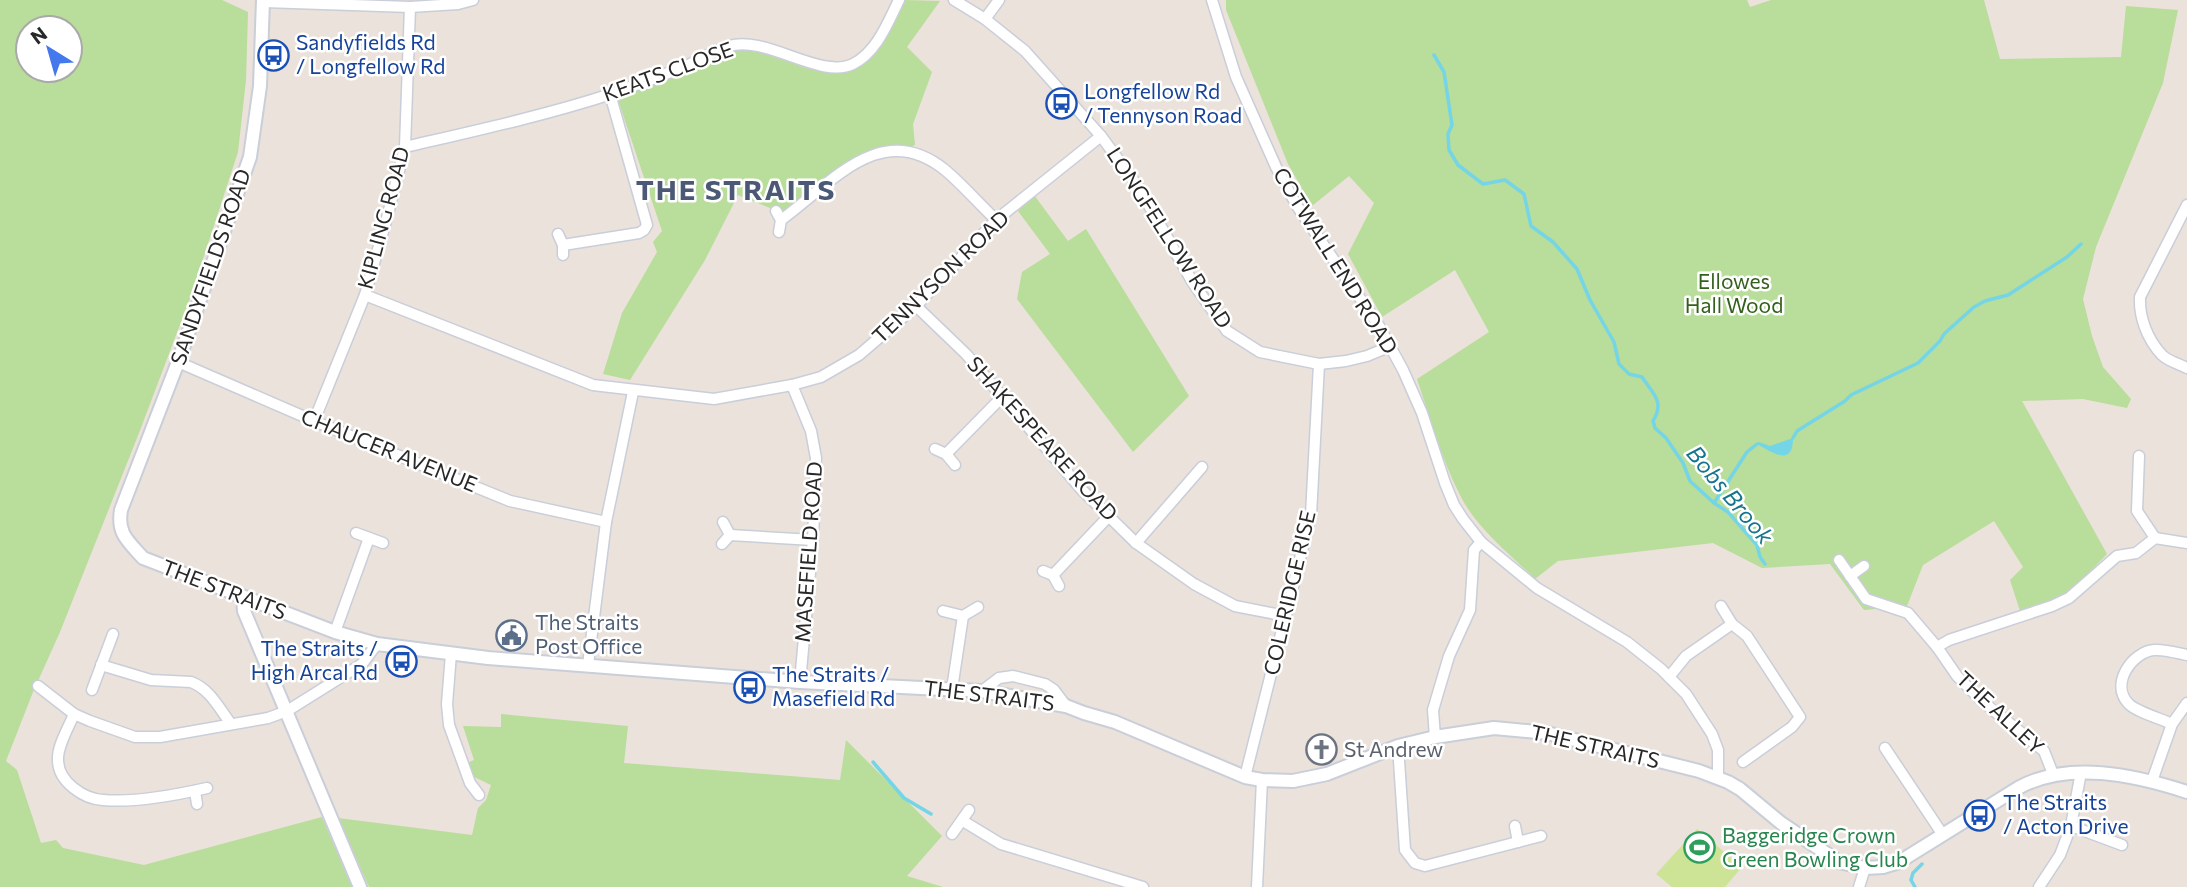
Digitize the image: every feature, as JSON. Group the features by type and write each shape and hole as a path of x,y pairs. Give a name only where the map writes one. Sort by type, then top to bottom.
{"street":[{"path":"263,1 410,7 458,4 473,0"},
{"name":"KEATS CLOSE","path":"405,147 533,118 610,94 686,66 729,46 754,45 817,64 836,67 849,65 862,58 876,44 899,0"},
{"name":"LONGFELLOW ROAD","path":"954,0 985,19 1025,51 1101,136 1139,188 1193,283 1227,331 1260,352 1320,364 1367,356 1391,346"},
{"path":"985,19 999,0"},
{"name":"COTWALL END ROAD","path":"1212,0 1236,77 1276,167 1297,206 1391,346 1422,412 1454,505 1481,542 1537,588 1627,642 1686,694 1712,734 1718,750 1718,778"},
{"name":"SANDYFIELDS ROAD","path":"118,526 130,484 178,362 250,157 260,86 263,1"},
{"name":"KIPLING ROAD","path":"314,421 365,295 405,147 410,7"},
{"path":"558,234 563,250 639,233 647,225 610,94"},
{"name":"TENNYSON ROAD","path":"365,295 593,385 633,392 715,399 792,385 821,377 859,355 916,306 996,220 1101,136"},
{"path":"779,232 778,215 868,155 896,151 917,154 934,162 996,220"},
{"path":"2187,205 2140,297 2140,313 2149,336 2163,356 2187,368"},
{"name":"SHAKESPEARE ROAD","path":"916,306 966,354 1082,490 1136,543 1194,584 1235,606 1286,616"},
{"name":"CHAUCER AVENUE","path":"178,362 510,501 606,522"},
{"name":"COLERIDGE RISE","path":"1245,777 1311,515 1320,364"},
{"name":"MASEFIELD ROAD","path":"792,385 815,447 813,540 800,682"},
{"path":"588,665 606,522 633,392"},
{"path":"946,454 1003,396"},
{"path":"935,449 946,454 955,465"},
{"path":"2139,456 2137,511 2155,538"},
{"path":"1136,543 1202,467"},
{"path":"1059,586 1048,573 1109,516"},
{"path":"723,522 730,536"},
{"name":"THE STRAITS","path":"118,526 143,558 335,632 377,644 451,654 800,682 982,691 1066,706 1115,722 1245,777 1262,780 1293,781 1327,774 1398,746 1435,737 1494,728 1547,733 1718,778 1740,789 1781,823 1839,862 1865,868"},
{"path":"356,533 383,543"},
{"path":"722,544 730,536 813,540"},
{"path":"335,632 369,538"},
{"path":"1937,647 1949,640 2069,598 2117,556 2136,553 2155,538 2187,543"},
{"path":"1435,737 1433,710 1449,656 1470,610 1475,550 1481,542"},
{"name":"THE ALLEY","path":"1839,560 1866,599 1908,614 1937,647 1957,676 1983,702 2044,751 2053,774"},
{"path":"1850,576 1864,566"},
{"path":"243,597 244,611 360,887"},
{"path":"1721,606 1732,624 1747,636 1800,717 1792,727 1742,762"},
{"path":"943,611 963,616 978,607"},
{"path":"952,690 963,616"},
{"path":"1669,677 1686,656 1732,624"},
{"path":"92,690 113,634"},
{"path":"38,686 74,714 126,734 145,738 160,737 268,718 287,711 362,664 377,644"},
{"path":"2172,724 2128,704 2122,691 2123,675 2133,659 2154,650 2187,655"},
{"path":"451,654 447,704 449,725 466,787 478,795"},
{"path":"101,665 151,680 197,684 204,688 231,724"},
{"path":"982,691 999,678 1013,676 1045,684 1054,690 1066,706"},
{"path":"2152,781 2172,724 2187,703"},
{"path":"74,714 57,758 61,776 86,796 116,800 207,789"},
{"path":"1398,746 1405,850 1415,863 1425,866 1541,836"},
{"path":"1885,748 1943,835"},
{"path":"2039,887 2060,855 2071,826 2081,772"},
{"path":"1859,887 1865,868 1883,867 1899,862 2035,779 2053,774 2081,772 2152,781 2187,792"},
{"path":"1257,887 1262,780"},
{"path":"195,791 197,804"},
{"path":"952,834 969,810"},
{"path":"963,821 1001,844 1143,887"},
{"path":"1515,826 1518,842"},
{"path":"2071,826 2122,845"}],"green space":[{"path":"0,0 222,0 248,12 246,80 238,152 192,293 139,433 6,761 17,770 41,843 56,840 63,848 144,865 322,817 352,887 0,887"},
{"path":"904,0 940,1 907,47 932,72 913,124 915,145 892,145 868,151 827,176 788,210 770,208 738,195 705,260 630,380 603,374 622,313 657,252 653,242 662,231 617,97 731,48 744,47 841,71 877,48"},
{"name":"Ellowes Hall Wood","path":"1226,0 1747,0 1750,7 1771,0 1984,0 2000,59 2121,57 2126,6 2178,10 2163,83 2096,247 2083,299 2103,367 2131,399 2127,408 2083,399 2022,401 2107,554 2065,597 2021,614 2010,580 2023,567 1994,521 1923,565 1907,606 1864,610 1830,564 1762,568 1713,543 1558,561 1535,579 1494,540 1467,507 1447,467 1417,379 1489,332 1455,270 1382,317 1348,254 1374,203 1349,176 1312,206 1288,164 1226,10"},
{"path":"1034,195 1068,241 1086,229 1189,396 1133,452 1017,299 1022,272 1050,254 1018,211"},
{"path":"501,714 628,726 624,763 840,780 846,740 942,836 907,876 943,887 369,887 338,818 472,835 478,808 486,800 491,785 472,776 467,763 474,760 463,726 501,727"},
{"name":"Baggeridge Crown Green Bowling Club","path":"1697,829 1742,867 1725,887 1672,887 1656,874"}],"water":[{"path":"1793,438 1790,452 1786,455 1775,454 1757,444 1759,442 1770,446"}],"waterway":[{"name":"Bobs Brook","path":"1434,55 1444,72 1452,125 1448,134 1449,150 1458,165 1483,184 1505,180 1524,194 1531,226 1553,242 1577,269 1590,300 1614,342 1619,364 1629,374 1642,377 1653,393 1658,403 1653,421 1655,428 1666,438 1683,463 1690,481 1728,512 1757,545 1765,564"},
{"path":"1793,438 1797,431 1851,395 1918,363 1944,334 1974,307 2008,295 2067,257 2081,244"},
{"path":"1714,503 1747,452 1757,444"},
{"path":"873,762 904,798 931,814"},
{"name":"Bobs Brook","path":"1915,887 1911,880 1913,873 1922,864"}],"place":[{"name":"Sandyfields Rd / Longfellow Rd","path":"273,55"},
{"name":"Longfellow Rd / Tennyson Road","path":"1061,104"},
{"name":"The Straits Post Office","path":"512,635"},
{"name":"The Straits / High Arcal Rd","path":"401,661"},
{"name":"The Straits / Masefield Rd","path":"749,687"},
{"name":"St Andrew","path":"1321,750"},
{"name":"The Straits / Acton Drive","path":"1980,815"},
{"name":"Baggeridge Crown Green Bowling Club","path":"1699,848"}],"district":[{"name":"THE STRAITS","path":"736,190"}]}
